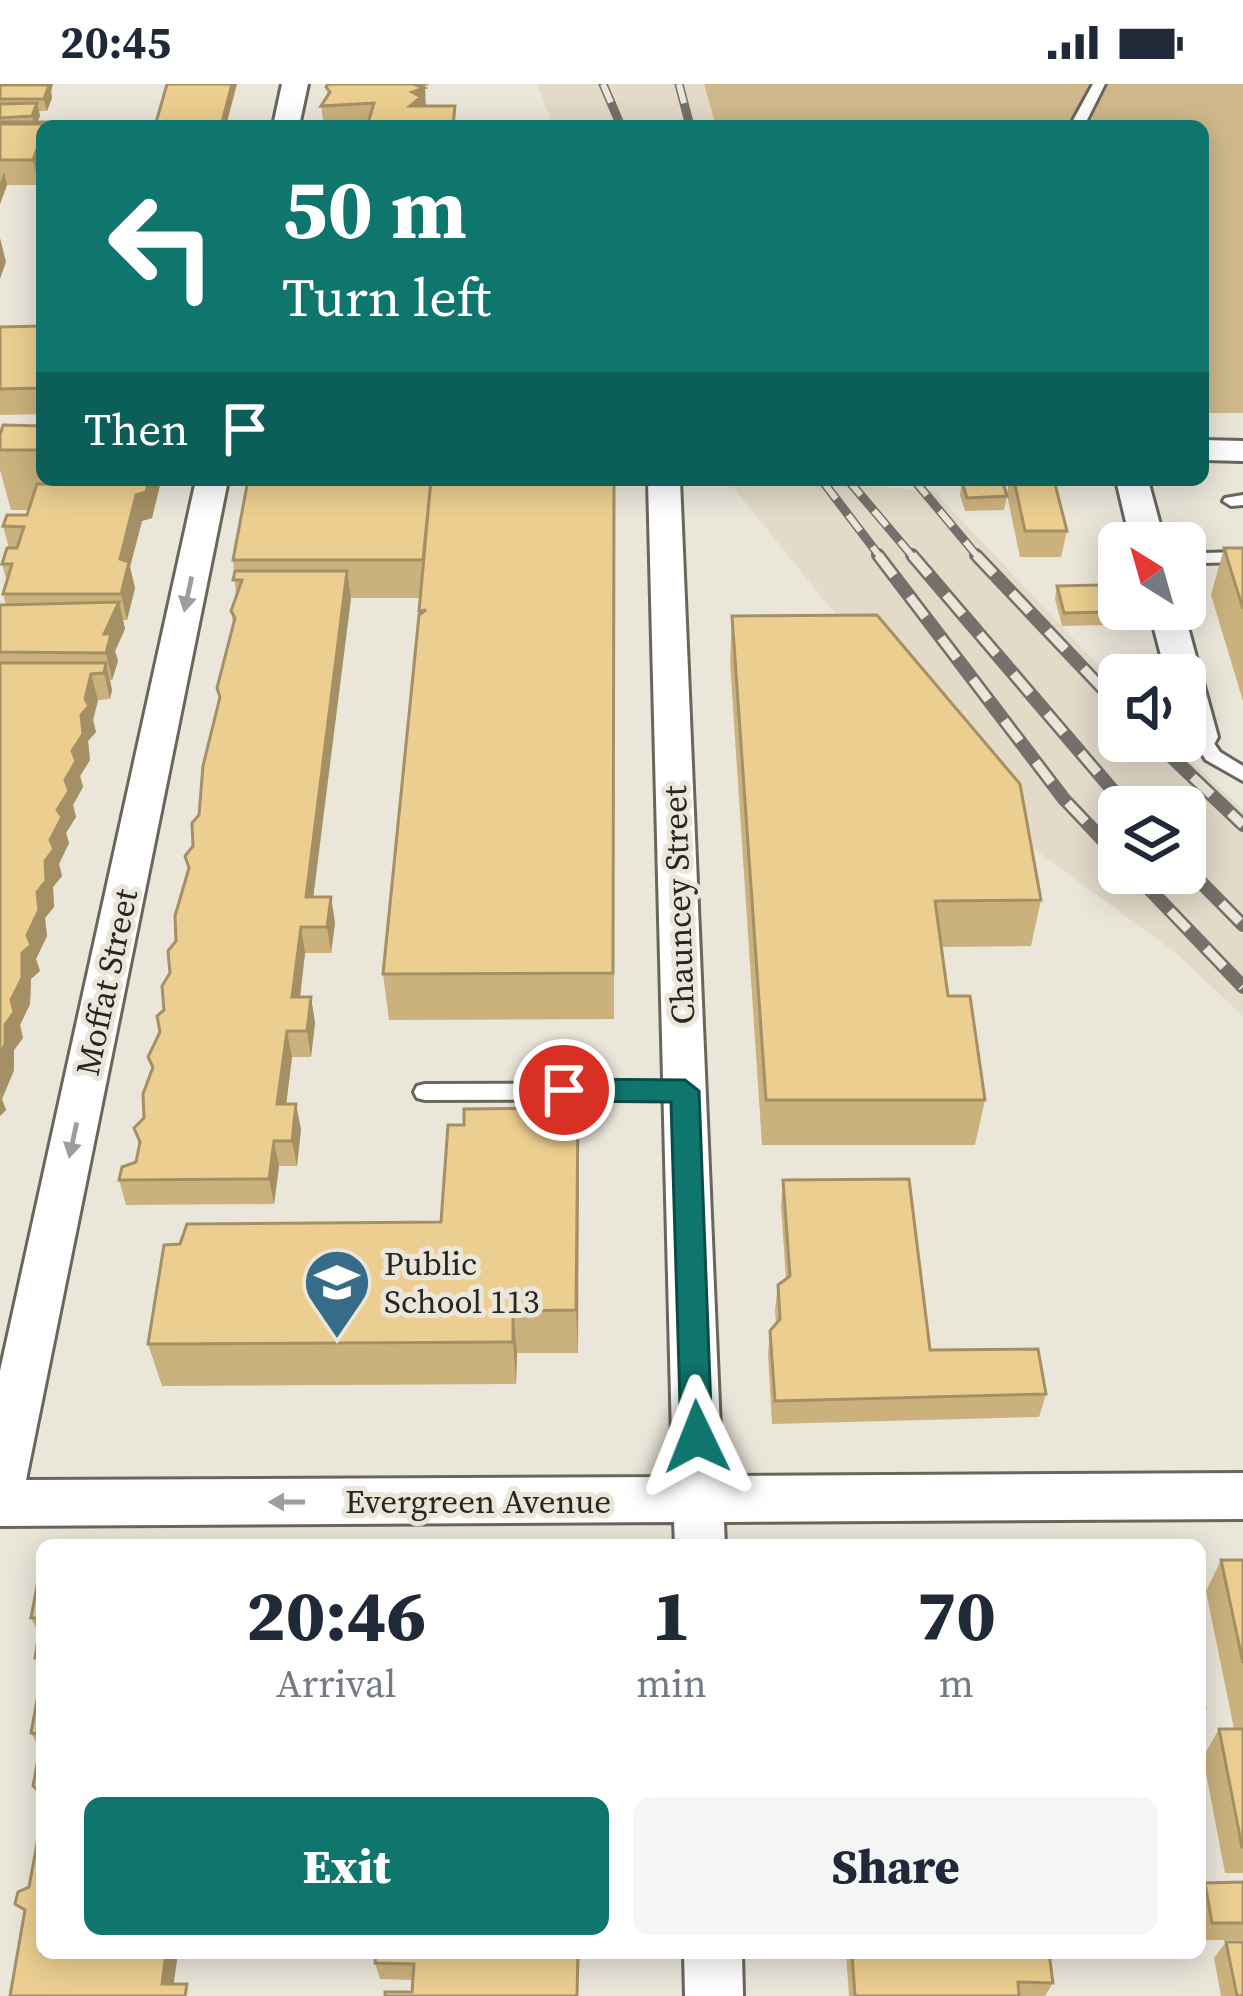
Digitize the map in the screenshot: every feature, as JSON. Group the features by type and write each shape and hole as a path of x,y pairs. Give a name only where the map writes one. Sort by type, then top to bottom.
{"street":[{"path":"287,120 295,84"},
{"path":"1209,450 1243,451"},
{"name":"Moffat Street","path":"0,1484 211,486"},
{"name":"Chauncey Street","path":"664,486 699,1523"},
{"path":"1134,486 1143,522"},
{"name":"Evergreen Avenue","path":"0,1503 699,1523 1243,1496"},
{"path":"712,1959 714,1996"}],"lane":[{"path":"1080,120 1099,84"},
{"path":"1206,558 1243,557"},
{"path":"1206,745 1213,756 1243,775"},
{"path":"425,1092 685,1091"}],"shaded area":[{"path":"537,84 704,84 714,120 551,120"},
{"path":"704,84 1243,84 1243,413 1209,413 1209,120 714,120"},
{"path":"865,486 934,491 1098,665 1098,762 1192,762 1243,810 1243,1016 1176,953 1010,831 733,487"}],"building":[{"path":"167,84 232,84 223,120 157,120"},
{"path":"413,84 424,88 412,92 421,97 410,106 455,106 454,120 369,120 374,103 321,106 330,92 326,87"},
{"path":"0,85 49,85 44,99 0,99"},
{"path":"37,103 32,116 0,118 0,104"},
{"path":"0,124 36,124 33,160 0,160"},
{"path":"36,326 36,388 0,389 0,327"},
{"path":"3,425 36,426 36,450 0,450"},
{"path":"36,486 148,486 146,492 136,495 120,559 129,562 121,594 3,594 12,564 2,564 7,548 17,548 24,527 3,526 7,515 27,515"},
{"path":"247,486 430,486 423,560 233,560"},
{"path":"430,486 614,486 613,973 383,974 419,615 426,610 419,611"},
{"path":"963,486 1004,486 1007,496 967,498"},
{"path":"1015,486 1056,486 1067,531 1025,531"},
{"path":"1224,548 1243,548 1243,609"},
{"path":"235,571 347,571 306,897 331,897 327,927 301,927 292,997 311,997 307,1031 287,1031 277,1104 296,1104 292,1141 274,1141 269,1179 119,1180 122,1167 136,1162 140,1142 134,1128 144,1118 143,1094 153,1067 148,1057 160,1032 157,1016 164,1010 162,986 170,973 168,951 176,941 175,916 189,868 185,856 193,846 192,823 199,815 203,766 220,697 217,688 235,618 231,611 242,580 233,580"},
{"path":"1098,585 1098,612 1064,613 1057,586"},
{"path":"119,602 104,634 111,634 106,653 0,652 0,605"},
{"path":"877,615 1020,784 1041,900 935,901 948,996 970,996 985,1100 766,1100 732,616"},
{"path":"0,663 106,663 104,673 91,674 85,699 89,706 81,715 83,734 72,751 76,761 65,780 69,791 57,810 62,817 50,840 54,849 45,861 46,881 37,892 39,910 27,935 31,945 22,953 22,978 11,1000 14,1012 5,1025 0,1056"},
{"path":"578,1108 576,1310 513,1311 513,1342 148,1344 164,1245 180,1244 187,1224 441,1222 448,1125 464,1125 464,1109"},
{"path":"909,1179 930,1350 1038,1349 1046,1394 775,1401 770,1331 780,1319 778,1285 790,1276 783,1180"},
{"path":"1221,1560 1243,1560 1243,1663"},
{"path":"1219,1729 1243,1729 1243,1847 1242,1847"},
{"path":"36,1849 36,1959 165,1959 162,1984 187,1984 185,1996 10,1996 25,1910 15,1904 18,1892 29,1887"},
{"path":"1243,1882 1243,1923 1212,1923 1206,1883"},
{"path":"1226,1942 1243,1942 1243,1996 1237,1996"},
{"path":"375,1959 578,1959 577,1996 385,1996 385,1992 412,1992 414,1964 375,1963"},
{"path":"852,1959 1050,1959 1053,1983 1018,1982 1019,1996 855,1996"}],"railway":[{"path":"603,84 618,120"},
{"path":"679,84 688,120"},
{"path":"826,486 881,558"},
{"path":"853,486 914,558"},
{"path":"919,486 979,558"},
{"path":"878,555 1064,799 1098,835"},
{"path":"912,555 1109,786"},
{"path":"976,555 1098,684"},
{"path":"1177,762 1243,825"},
{"path":"1206,887 1243,925"},
{"path":"1154,894 1243,987"}],"place":[{"name":"Public School 113","path":"337,1341"}],"route":[{"path":"564,1090 685,1091 697,1437"}]}
